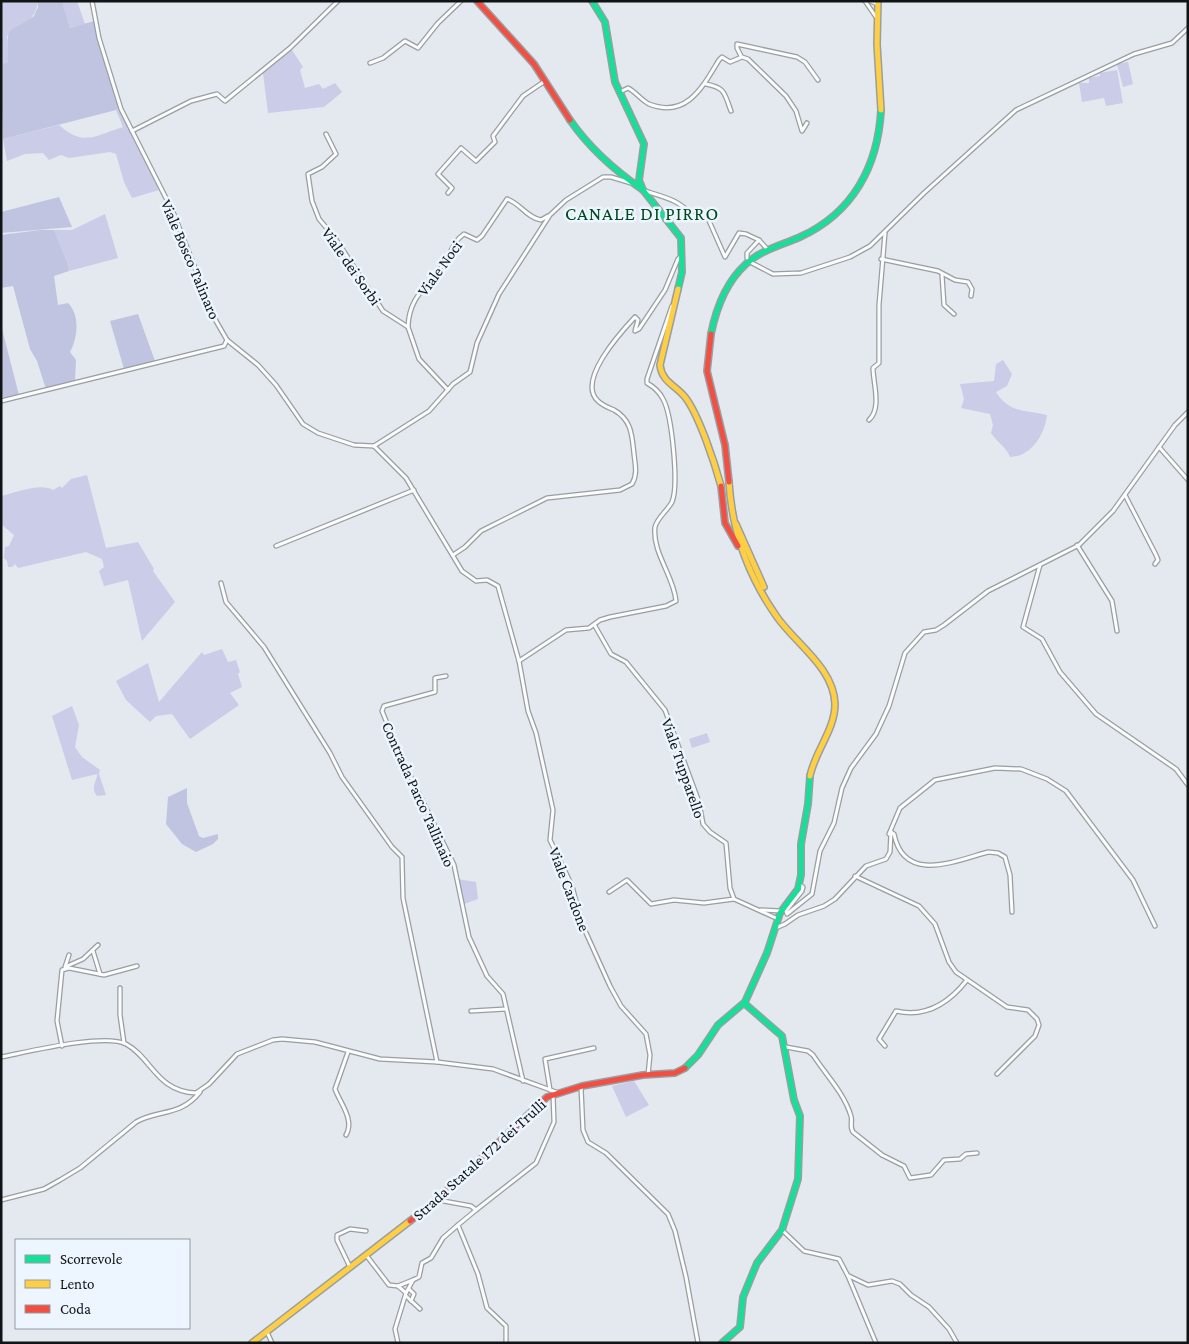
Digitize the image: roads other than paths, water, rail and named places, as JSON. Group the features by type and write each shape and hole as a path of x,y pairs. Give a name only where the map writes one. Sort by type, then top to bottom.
{"main road":[{"path":"477,1 534,64 581,136 609,166 643,190"},
{"path":"594,2 605,22 612,73 619,93 644,144 639,180 643,190 681,238 682,272 660,365 661,374 685,398 705,437 721,485 724,519 732,525 737,525 780,622"},
{"path":"800,884 801,843 810,773 832,725 835,714 835,701 826,677 780,622 742,551 732,525 727,456 708,374 708,348 715,321 732,281 749,262 768,250 810,232 836,214 861,185 868,172 879,140 882,106 876,17 878,3"},
{"name":"Strada Statale 172 dei Trulli","path":"252,1343 437,1200 553,1092 648,1075 676,1073 688,1067 725,1017 744,1002 777,927 780,911 792,899 800,884"},
{"path":"722,1343 740,1327 743,1297 757,1263 782,1230 798,1179 800,1148 800,1116 794,1100 786,1047 782,1036 744,1002"}],"street":[{"name":"Viale Bosco Talinaro","path":"92,1 99,38 117,99 173,212 216,321 227,340 258,365 276,385 303,424 318,433 354,445 374,446"},
{"path":"132,131 202,97 216,94 225,101 290,48 338,1"},
{"path":"370,63 383,58 405,41 418,48 438,23 461,1"},
{"path":"865,1 876,17"},
{"path":"870,1 878,3"},
{"path":"752,263 773,274 801,273 860,252 885,233 924,194 1016,110 1126,58 1172,43 1188,28"},
{"path":"742,57 737,44 797,57 805,62 818,80"},
{"path":"619,93 628,88 644,101 668,108 694,98 706,84 719,60 722,58 730,62 742,57 748,59 786,96 796,111 802,131 807,123"},
{"path":"448,194 452,188 438,174 461,148 476,161 495,142 493,136 523,96 545,81"},
{"path":"706,84 720,87 731,111"},
{"name":"Viale dei Sorbi","path":"326,134 336,154 322,167 308,174 312,201 319,219 335,238 383,311 408,327"},
{"path":"631,183 611,177 603,177 566,200 550,215 500,294 477,343 470,372 448,390 429,411 374,446 406,478 453,555 465,547 481,531 547,498 620,490 632,484 636,469 630,426 623,416 598,402 594,396 592,379 609,346 635,317 638,320 635,330 639,329 665,290 678,259 682,255"},
{"path":"643,190 662,195 687,207 695,218 706,214 725,257 739,233 759,240 768,250"},
{"name":"Viale Noci","path":"408,327 408,314 422,288 446,260 450,249 464,234 477,240 482,236 507,199 515,202 536,219 541,220 550,215"},
{"path":"869,420 875,413 876,406 873,368 879,363 878,331 881,259 885,233"},
{"path":"747,258 746,252 759,240"},
{"path":"881,259 968,282 972,288 971,296"},
{"path":"942,274 944,305 954,314"},
{"path":"519,661 566,630 595,626 600,620 610,617 674,603 676,598 659,551 655,527 673,496 675,474 669,415 663,399 654,387 648,383 647,378 670,310 675,303"},
{"path":"408,327 419,359 448,390"},
{"path":"1,401 224,346 227,340"},
{"path":"800,884 803,888 802,891 786,911 787,914 812,894 820,851 834,824 842,788 851,768 876,734 889,706 905,653 924,632 936,630 988,591 1077,545 1113,511 1159,447 1188,412"},
{"path":"1159,447 1188,480"},
{"path":"276,546 414,490"},
{"path":"1125,495 1158,560 1155,564"},
{"path":"1077,545 1112,601 1117,631"},
{"name":"Viale Cardone","path":"453,555 462,571 476,581 487,580 498,586 519,661 528,711 536,733 552,810 550,840 572,886 582,924 610,986 621,1006 646,1034 650,1055 648,1075"},
{"path":"1040,565 1023,627 1042,639 1060,672 1096,714 1176,769 1188,785"},
{"path":"221,583 226,602 264,647 330,753 342,776 392,847 402,856 404,898 437,1062"},
{"name":"Viale Tupparello","path":"595,626 611,654 626,662 665,710 699,802 704,824 710,832 726,843 730,888 734,898"},
{"name":"Contrada Parco Tallinaio","path":"446,676 435,678 435,692 384,706 382,711 401,757 454,865 469,937 482,967 503,994 520,1074 524,1081"},
{"path":"777,927 786,924 798,915 824,906 835,899 866,866 886,859 890,852 889,834 900,808 935,780 995,768 1021,769 1047,780 1066,791 1133,880 1155,926"},
{"path":"889,834 894,834 899,849 908,859 932,867 988,852 998,853 1005,857 1010,874 1012,912"},
{"path":"856,876 919,906 935,924 951,967 1007,1007 1028,1010 1037,1019 1039,1025 1035,1036 1026,1048 997,1074"},
{"path":"609,892 627,880 651,904 674,900 704,903 734,898 778,918"},
{"path":"757,910 780,911"},
{"path":"65,968 83,959 98,945"},
{"path":"93,951 100,974"},
{"path":"62,1046 57,1021 57,1002 61,973 65,968 69,955"},
{"path":"65,968 110,974 137,966"},
{"path":"885,1046 878,1039 896,1011 911,1014 942,1005 967,980"},
{"path":"120,988 120,1015 124,1044"},
{"path":"471,1011 506,1009"},
{"path":"1,1200 44,1189 80,1168 146,1116 172,1113 184,1106 237,1054 273,1040 297,1039 380,1059 437,1062 493,1069 553,1092"},
{"path":"1,1057 62,1046 108,1041 124,1044 132,1048 166,1084 192,1093 200,1092"},
{"path":"786,1047 808,1051 813,1055 836,1086 852,1117 850,1128 853,1132 882,1155 904,1166 910,1178 931,1175 944,1160 960,1159 966,1154 977,1153"},
{"path":"366,1255 389,1285 398,1286 419,1277 422,1263 431,1258 443,1238 536,1163 554,1122 553,1092 545,1059 594,1048"},
{"path":"346,1135 350,1130 349,1121 343,1103 334,1090 348,1052"},
{"path":"581,1087 583,1130 588,1142 606,1154 668,1214 675,1231 686,1277 698,1343"},
{"path":"437,1200 471,1206 476,1210"},
{"path":"458,1225 478,1274 487,1308 506,1326 506,1343"},
{"path":"350,1268 337,1240 337,1235 350,1229 366,1231"},
{"path":"782,1230 804,1251 839,1260 848,1276 876,1343"},
{"path":"848,1276 868,1286 892,1281 900,1284 911,1295 930,1307 949,1329 957,1343"},
{"path":"398,1343 395,1329 406,1294 413,1280"},
{"path":"398,1286 420,1309"},
{"path":"409,1289 414,1294 411,1301"},
{"path":"267,1332 272,1343"}],"district":[{"name":"CANALE DI PIRRO","path":"642,213"}]}
